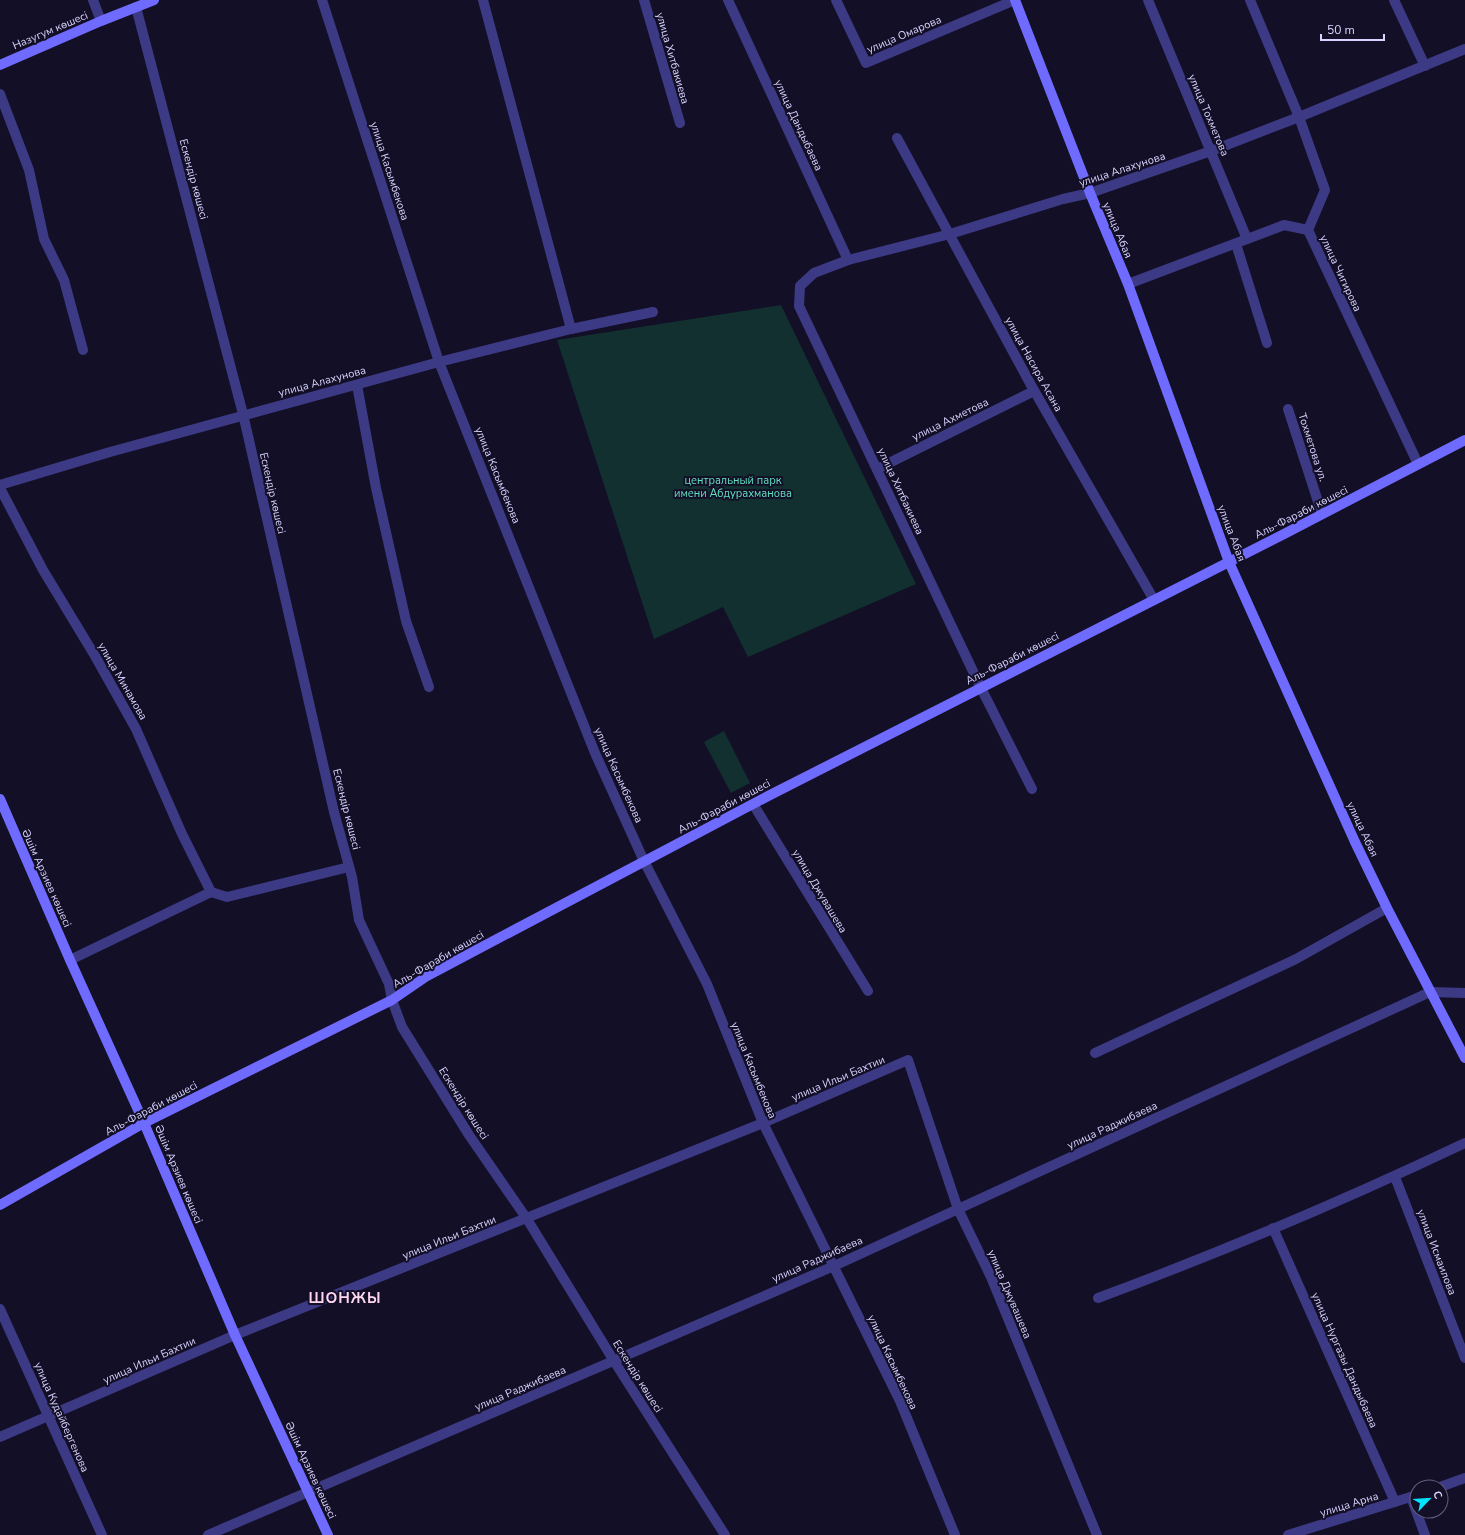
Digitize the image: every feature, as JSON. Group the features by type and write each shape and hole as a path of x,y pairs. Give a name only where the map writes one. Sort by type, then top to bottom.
{"main road":[{"name":"Назугум көшесі","path":"0,65 101,21 154,0"},
{"name":"улица Абая","path":"1015,0 1090,193 1128,284 1230,562 1355,842 1387,908 1465,1058"},
{"name":"Аль-Фараби көшесі","path":"0,1205 144,1123 392,1000 427,976 753,804 1230,562 1465,440"},
{"name":"Әшім Арзиев көшесі","path":"0,800 70,960 144,1123 235,1335 328,1535"}],"street":[{"path":"93,0 101,21"},
{"name":"улица Касымбекова","path":"322,0 439,362 595,752 644,861 707,984 763,1123 900,1401 955,1535"},
{"path":"483,0 571,329"},
{"name":"улица Хитбакиева","path":"644,0 680,123"},
{"name":"улица Дандыбаева","path":"728,0 848,260"},
{"name":"улица Омарова","path":"836,0 866,62 1015,0"},
{"name":"улица Тохметова","path":"1148,0 1247,239"},
{"name":"улица Чигирова","path":"1250,0 1299,117 1325,190 1308,230 1418,464"},
{"path":"1394,0 1425,66"},
{"name":"Ескендір көшесі","path":"136,7 243,414 334,812 349,867 359,920 389,984 392,1000 402,1027 469,1135 527,1219 614,1361 725,1535"},
{"name":"улица Алахунова","path":"799,306 800,286 814,273 848,260 950,234 1062,199 1090,193 1211,151 1299,117 1465,49"},
{"path":"0,94 29,170 44,239 64,280 83,350"},
{"name":"улица Насира Асана","path":"897,138 1034,391 1154,600"},
{"path":"1128,284 1284,225 1308,230"},
{"path":"1236,244 1267,343"},
{"name":"улица Хитбакиева","path":"799,306 981,688 1032,789"},
{"name":"улица Алахунова","path":"0,487 110,452 243,414 571,329 653,312"},
{"path":"357,385 376,488 406,621 429,687"},
{"name":"улица Ахметова","path":"877,468 1034,391"},
{"name":"Тохметова ул.","path":"1288,409 1322,514"},
{"name":"улица Минамова","path":"0,487 43,570 95,656 136,729 182,834 211,892"},
{"name":"улица Джувашева","path":"753,804 868,991"},
{"path":"70,960 211,892 227,898 349,867"},
{"path":"1095,1053 1296,959 1387,908"},
{"path":"1430,992 1465,993"},
{"name":"улица Раджибаева","path":"208,1535 834,1266 1430,992"},
{"name":"улица Джувашева","path":"908,1060 958,1209 991,1277 1097,1535"},
{"name":"улица Ильи Бахтии","path":"0,1437 235,1335 763,1123 908,1060"},
{"path":"1098,1298 1174,1270 1395,1176 1465,1143"},
{"name":"улица Исмаилова","path":"1395,1176 1465,1358"},
{"name":"улица Нургазы Дандыбаева","path":"1273,1228 1395,1502"},
{"name":"улица Кудайбергенова","path":"0,1309 102,1535"},
{"path":"1449,1484 1465,1478"},
{"name":"улица Арна","path":"1288,1535 1409,1498"},
{"path":"1420,1519 1425,1535"}],"green space":[{"name":"центральный парк имени Абдурахманова","path":"781,305 916,584 748,657 723,607 654,639 557,340"},
{"path":"724,731 750,783 731,793 704,742"}],"district":[{"name":"ШОНЖЫ","path":"345,1298"}]}
